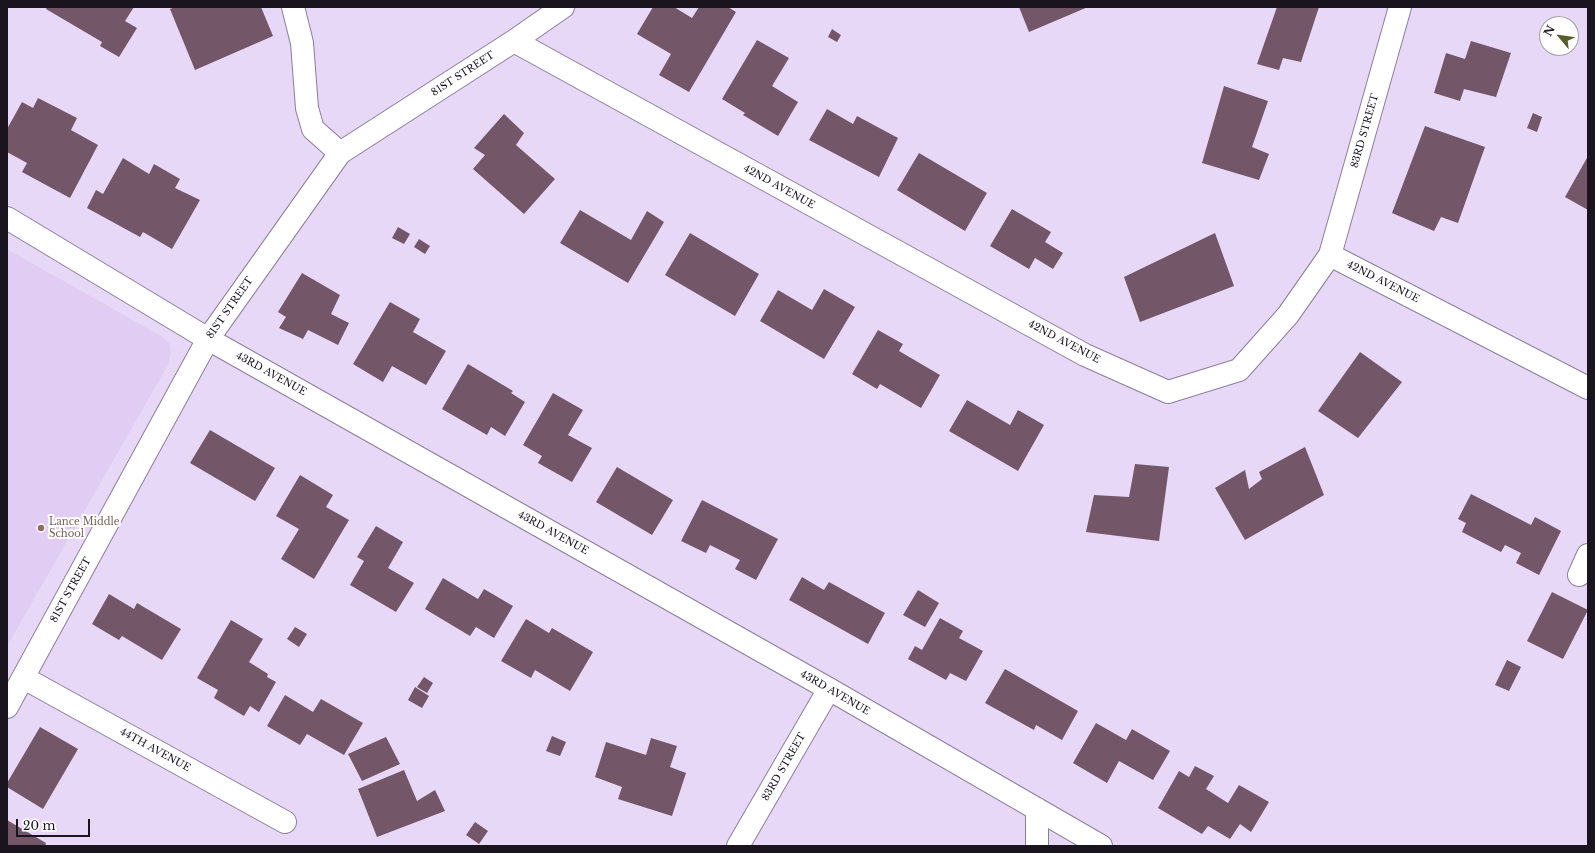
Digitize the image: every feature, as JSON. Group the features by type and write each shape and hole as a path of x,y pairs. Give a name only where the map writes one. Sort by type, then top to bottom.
{"street":[{"path":"292,7 302,43 307,108 313,129 340,153"},
{"name":"81ST STREET","path":"7,706 24,678 208,339 340,153 514,41 563,7"},
{"name":"83RD STREET","path":"1330,255 1400,7"},
{"name":"42ND AVENUE","path":"514,41 1085,355 1168,392 1239,370 1288,315 1330,255 1588,388"},
{"name":"43RD AVENUE","path":"7,218 208,339 829,689 1101,846"},
{"path":"1579,575 1588,555"},
{"name":"44TH AVENUE","path":"24,678 286,822"},
{"name":"83RD STREET","path":"738,846 829,689"},
{"path":"1037,809 1037,846"}],"shaded area":[{"name":"Lance Middle School","path":"7,249 161,336 170,344 171,353 168,365 7,646"}],"building":[{"path":"47,7 134,7 125,21 137,28 119,57 100,46 102,42 46,9"},
{"path":"175,7 261,7 273,36 195,70 170,9"},
{"path":"653,7 674,7 692,18 699,7 728,7 736,12 689,92 659,75 671,54 637,34"},
{"path":"1019,7 1088,7 1029,32"},
{"path":"1277,7 1319,7 1301,62 1283,58 1279,70 1257,64"},
{"path":"832,29 841,35 837,42 828,37"},
{"path":"757,40 789,58 772,86 798,102 778,136 743,115 745,113 722,99"},
{"path":"1471,41 1511,53 1496,97 1464,89 1460,101 1434,93 1446,53 1465,59"},
{"path":"1224,86 1268,101 1252,147 1269,154 1259,180 1202,163"},
{"path":"38,98 77,118 71,130 98,145 70,198 22,172 27,163 7,152 7,129 22,102 33,108"},
{"path":"827,109 853,124 857,116 898,138 879,177 809,140"},
{"path":"1533,113 1542,117 1537,132 1527,128"},
{"path":"504,114 524,133 516,145 555,179 524,214 473,169 485,155 474,148"},
{"path":"1425,126 1485,147 1458,223 1441,217 1434,231 1392,213"},
{"path":"919,153 987,193 965,231 897,190"},
{"path":"1588,156 1588,210 1565,197"},
{"path":"123,158 149,174 154,164 180,179 175,188 200,200 172,249 143,232 140,237 87,208 96,190 103,194"},
{"path":"1012,209 1051,232 1045,242 1063,253 1053,269 1035,258 1029,269 990,246"},
{"path":"580,210 631,240 647,211 664,222 628,283 560,243"},
{"path":"398,227 410,234 404,244 392,238"},
{"path":"690,233 759,274 735,316 665,275"},
{"path":"1215,233 1234,286 1140,322 1124,277"},
{"path":"419,239 430,246 425,254 414,247"},
{"path":"302,273 340,295 331,314 349,323 338,345 308,330 303,339 279,328 286,317 278,312"},
{"path":"824,289 855,307 824,359 760,321 778,290 812,310"},
{"path":"390,302 420,319 413,332 446,351 426,385 392,366 383,382 353,364"},
{"path":"878,330 903,344 899,351 940,375 921,408 880,384 877,389 852,374"},
{"path":"1360,352 1402,382 1358,438 1318,411"},
{"path":"468,364 513,391 511,393 525,402 505,436 491,427 487,435 442,409"},
{"path":"553,393 583,410 568,435 592,448 572,482 538,463 542,456 523,445"},
{"path":"967,400 1010,425 1018,410 1044,425 1018,471 949,431"},
{"path":"210,430 275,468 255,501 190,463"},
{"path":"1305,447 1324,495 1245,540 1215,488 1245,470 1249,489 1262,479 1259,472"},
{"path":"1135,464 1169,467 1159,541 1086,532 1094,495 1129,497"},
{"path":"617,467 673,500 652,535 596,502"},
{"path":"300,475 333,495 326,507 349,520 314,579 281,559 299,529 276,516"},
{"path":"1471,494 1531,525 1535,517 1561,531 1539,575 1516,563 1521,553 1505,545 1501,552 1462,532 1466,523 1458,519"},
{"path":"702,500 778,539 756,580 735,569 740,560 710,545 706,553 681,541"},
{"path":"376,526 403,542 388,568 414,583 396,612 350,585 364,561 357,557"},
{"path":"802,577 824,590 829,582 885,613 868,644 789,600"},
{"path":"443,578 478,599 484,589 513,606 494,638 476,627 470,636 425,609"},
{"path":"918,590 939,603 925,627 903,615"},
{"path":"1552,592 1588,610 1563,659 1527,641"},
{"path":"109,594 134,609 137,603 181,629 162,660 122,636 119,640 92,624"},
{"path":"940,618 963,631 959,638 983,651 966,681 950,673 946,680 908,659 915,646 922,650"},
{"path":"526,619 549,633 552,628 593,652 570,691 535,670 531,678 501,661"},
{"path":"231,620 263,639 249,662 268,674 267,677 276,682 259,712 250,706 244,716 214,698 218,690 197,678"},
{"path":"295,627 307,634 299,647 287,639"},
{"path":"1507,660 1521,667 1509,691 1495,685"},
{"path":"1005,669 1078,711 1062,740 1036,725 1034,730 985,703"},
{"path":"424,677 433,683 427,693 417,687"},
{"path":"415,687 429,696 422,708 408,700"},
{"path":"285,695 313,712 321,699 363,723 344,755 307,734 300,745 267,726"},
{"path":"1096,723 1126,740 1132,729 1170,751 1153,780 1119,761 1107,783 1073,763"},
{"path":"40,727 78,749 43,809 7,787 7,783"},
{"path":"552,736 566,742 560,756 546,751"},
{"path":"386,737 400,764 362,781 348,754"},
{"path":"651,738 677,746 670,767 686,773 672,816 618,799 622,787 595,777 606,742 646,755"},
{"path":"1195,766 1214,776 1206,789 1228,803 1239,785 1269,802 1251,832 1240,824 1230,839 1208,826 1202,834 1158,808 1179,771 1189,777"},
{"path":"404,770 417,801 435,790 445,811 377,837 358,789"},
{"path":"7,820 46,843 45,846 7,846"},
{"path":"475,822 488,831 479,844 466,835"}],"place":[{"name":"Lance Middle School","path":"41,528"}]}
